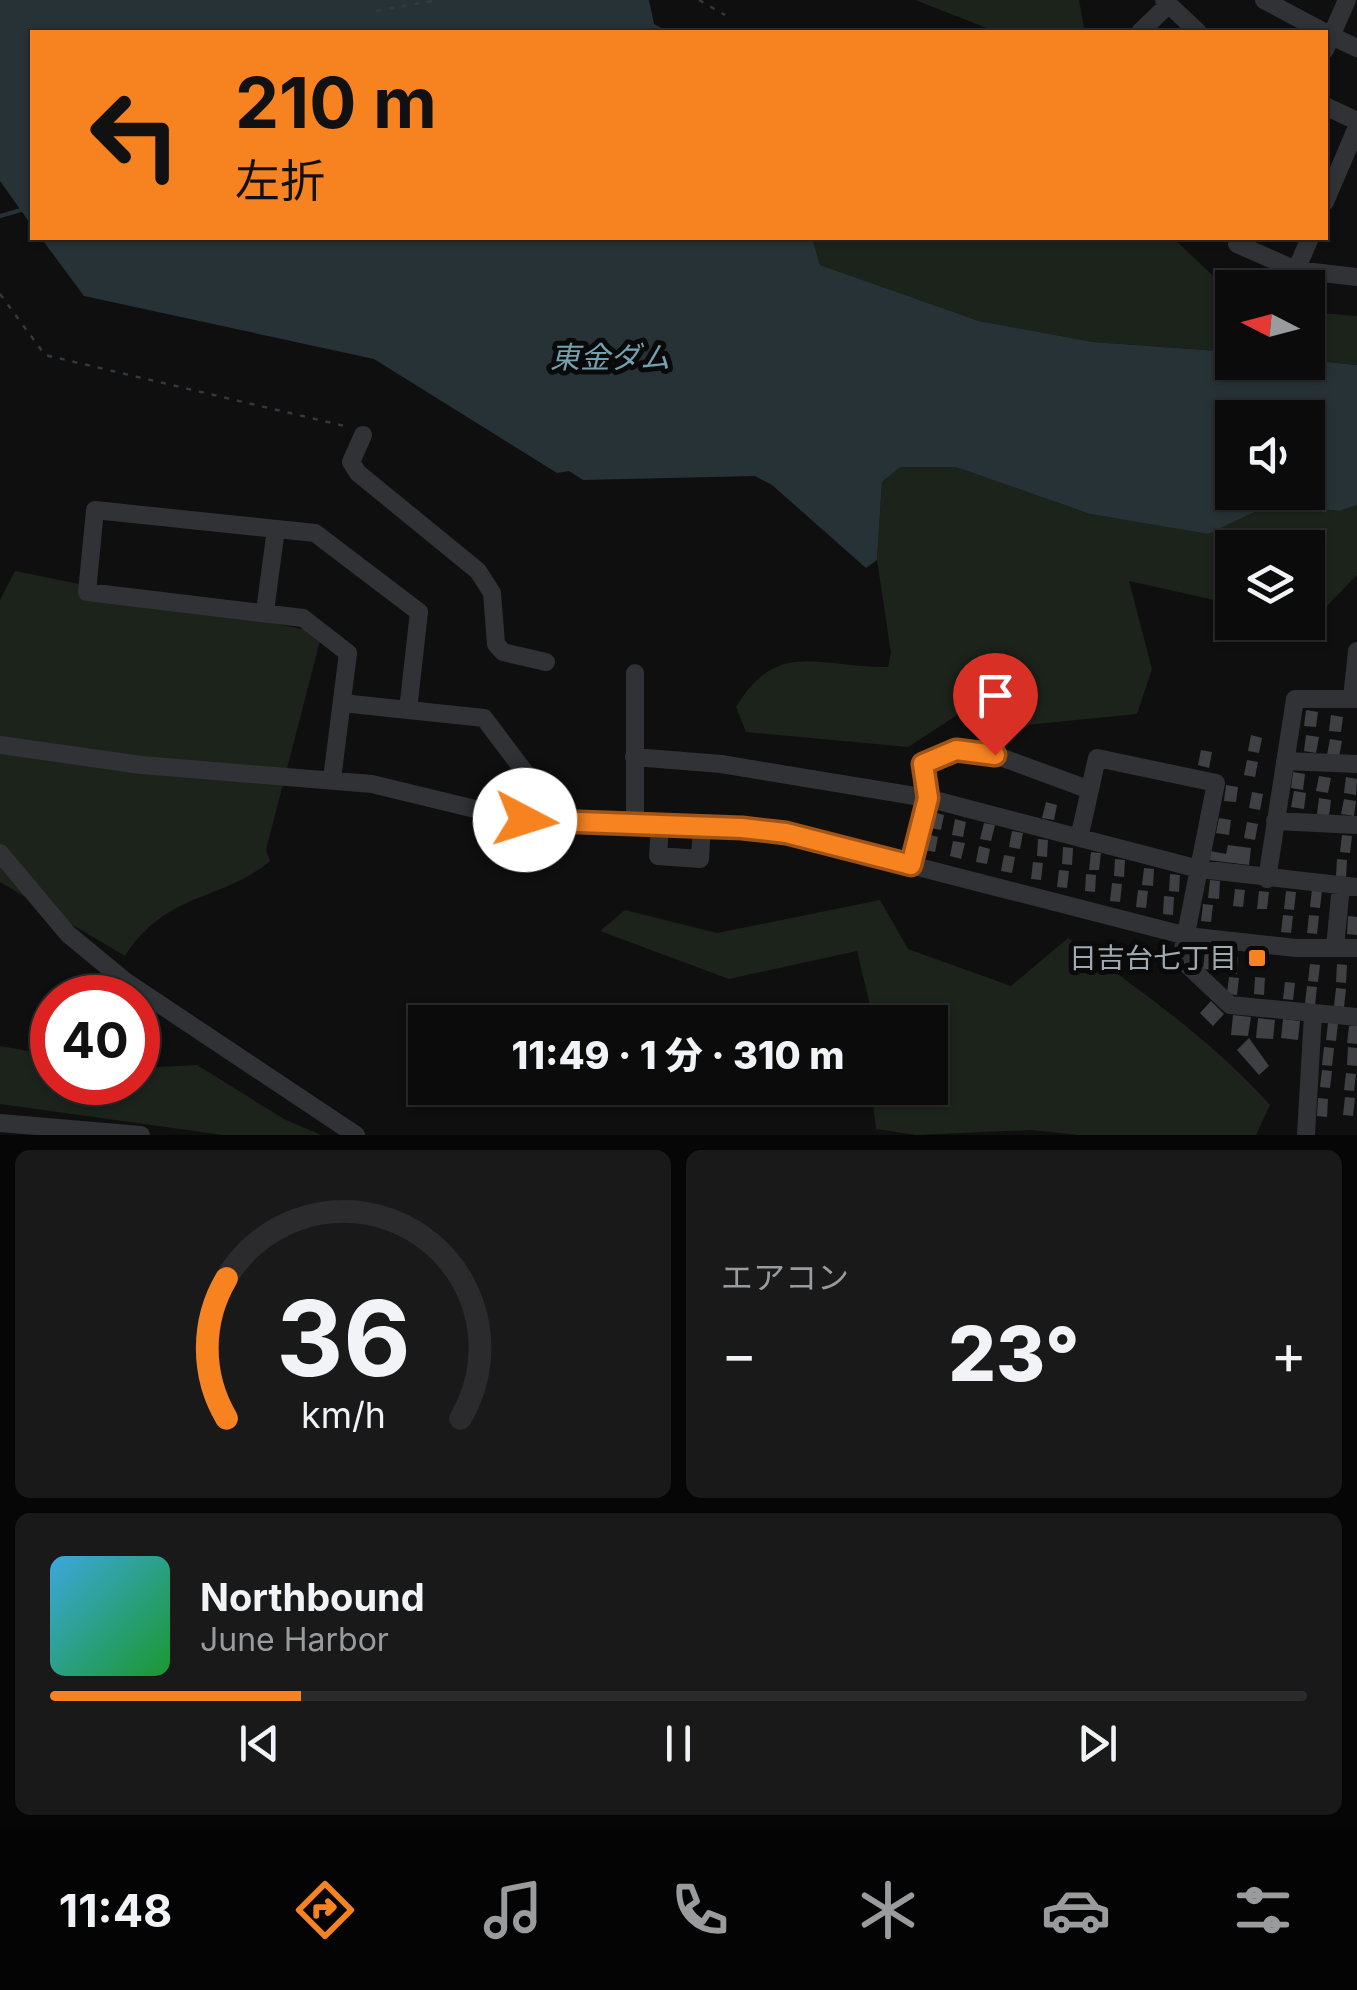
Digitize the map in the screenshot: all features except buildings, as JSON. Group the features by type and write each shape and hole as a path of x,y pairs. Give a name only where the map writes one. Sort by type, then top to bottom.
{"street":[{"path":"1264,0 1313,30"},
{"path":"1328,34 1347,0"},
{"path":"1142,30 1165,3 1196,30"},
{"path":"1328,39 1357,48"},
{"path":"1328,108 1357,124 1328,195"},
{"path":"1239,240 1237,244 1296,270 1309,240"},
{"path":"1325,273 1356,276"},
{"path":"363,435 351,462 478,572 492,593 496,644 503,652 546,662"},
{"path":"332,779 348,653 303,618 87,592 96,510 315,533 419,612 408,710"},
{"path":"265,612 276,528"},
{"path":"1267,880 1295,699 1355,699 1357,651"},
{"path":"635,674 635,825"},
{"path":"342,703 484,718 530,779 525,820"},
{"path":"0,745 141,765 332,779 525,820 702,825 786,833 1187,936 1296,948 1357,948"},
{"path":"911,865 928,798 923,764 956,750 995,755 1090,790"},
{"path":"634,757 721,764 928,798 1080,834 1200,869 1267,880 1349,886 1335,947"},
{"path":"1080,834 1097,758 1216,783 1181,960 1230,1006 1357,1017"},
{"path":"1285,761 1357,764"},
{"path":"1275,820 1357,825"},
{"path":"660,825 658,856 700,859 702,825"},
{"path":"0,853 68,934 125,981 356,1135"},
{"path":"1306,1135 1313,1015"},
{"path":"0,1123 140,1135"}],"path":[{"path":"376,10 438,0"},
{"path":"700,0 725,14"},
{"path":"0,294 45,355 352,427 363,435"}],"shaded area":[{"path":"915,0 1079,0 1085,30 992,30"},
{"path":"813,240 1175,240 1215,277 1215,351 1093,342 979,321 820,265"},
{"path":"1325,313 1357,316 1357,365 1325,362"},
{"path":"899,467 956,467 1090,514 1208,534 1215,531 1215,600 1129,581 1152,669 1137,714 1006,727 968,708 908,747 746,732 736,707 767,672 784,664 802,661 888,667 891,653 877,560 882,482"},
{"path":"1357,505 1357,575 1325,608 1325,530 1217,530 1259,510 1339,511"},
{"path":"15,571 322,633 266,850 270,861 233,884 158,919 125,956 0,882 0,600"},
{"path":"880,900 908,949 1011,986 1068,938 1174,1016 1224,1058 1270,1105 1256,1135 1078,1135 1032,1130 916,1135 876,1129 873,1105 948,1105 948,1005 870,1005 857,951 729,979 600,931 625,910 717,933"},
{"path":"0,1046 30,1051 30,1105 160,1105 160,1067 197,1065 284,1119 321,1135 223,1135 0,1104"}],"water":[{"path":"0,0 649,0 654,24 665,30 30,30 30,223 0,181"},
{"name":"東金ダム","path":"42,240 813,240 820,265 979,321 1093,342 1215,351 1215,380 1325,380 1325,362 1357,365 1357,505 1339,511 1325,509 1325,400 1215,400 1215,510 1259,510 1208,534 1090,514 956,467 900,467 882,482 877,560 866,568 772,485 755,476 583,480 569,471 557,473 374,359 84,296"}],"waterway":[{"path":"0,216 21,210"}],"place":[{"name":"日吉台七丁目","path":"1257,958"}],"route":[{"path":"525,820 702,825 786,833 911,865 928,798 923,764 956,750 995,755"}]}
